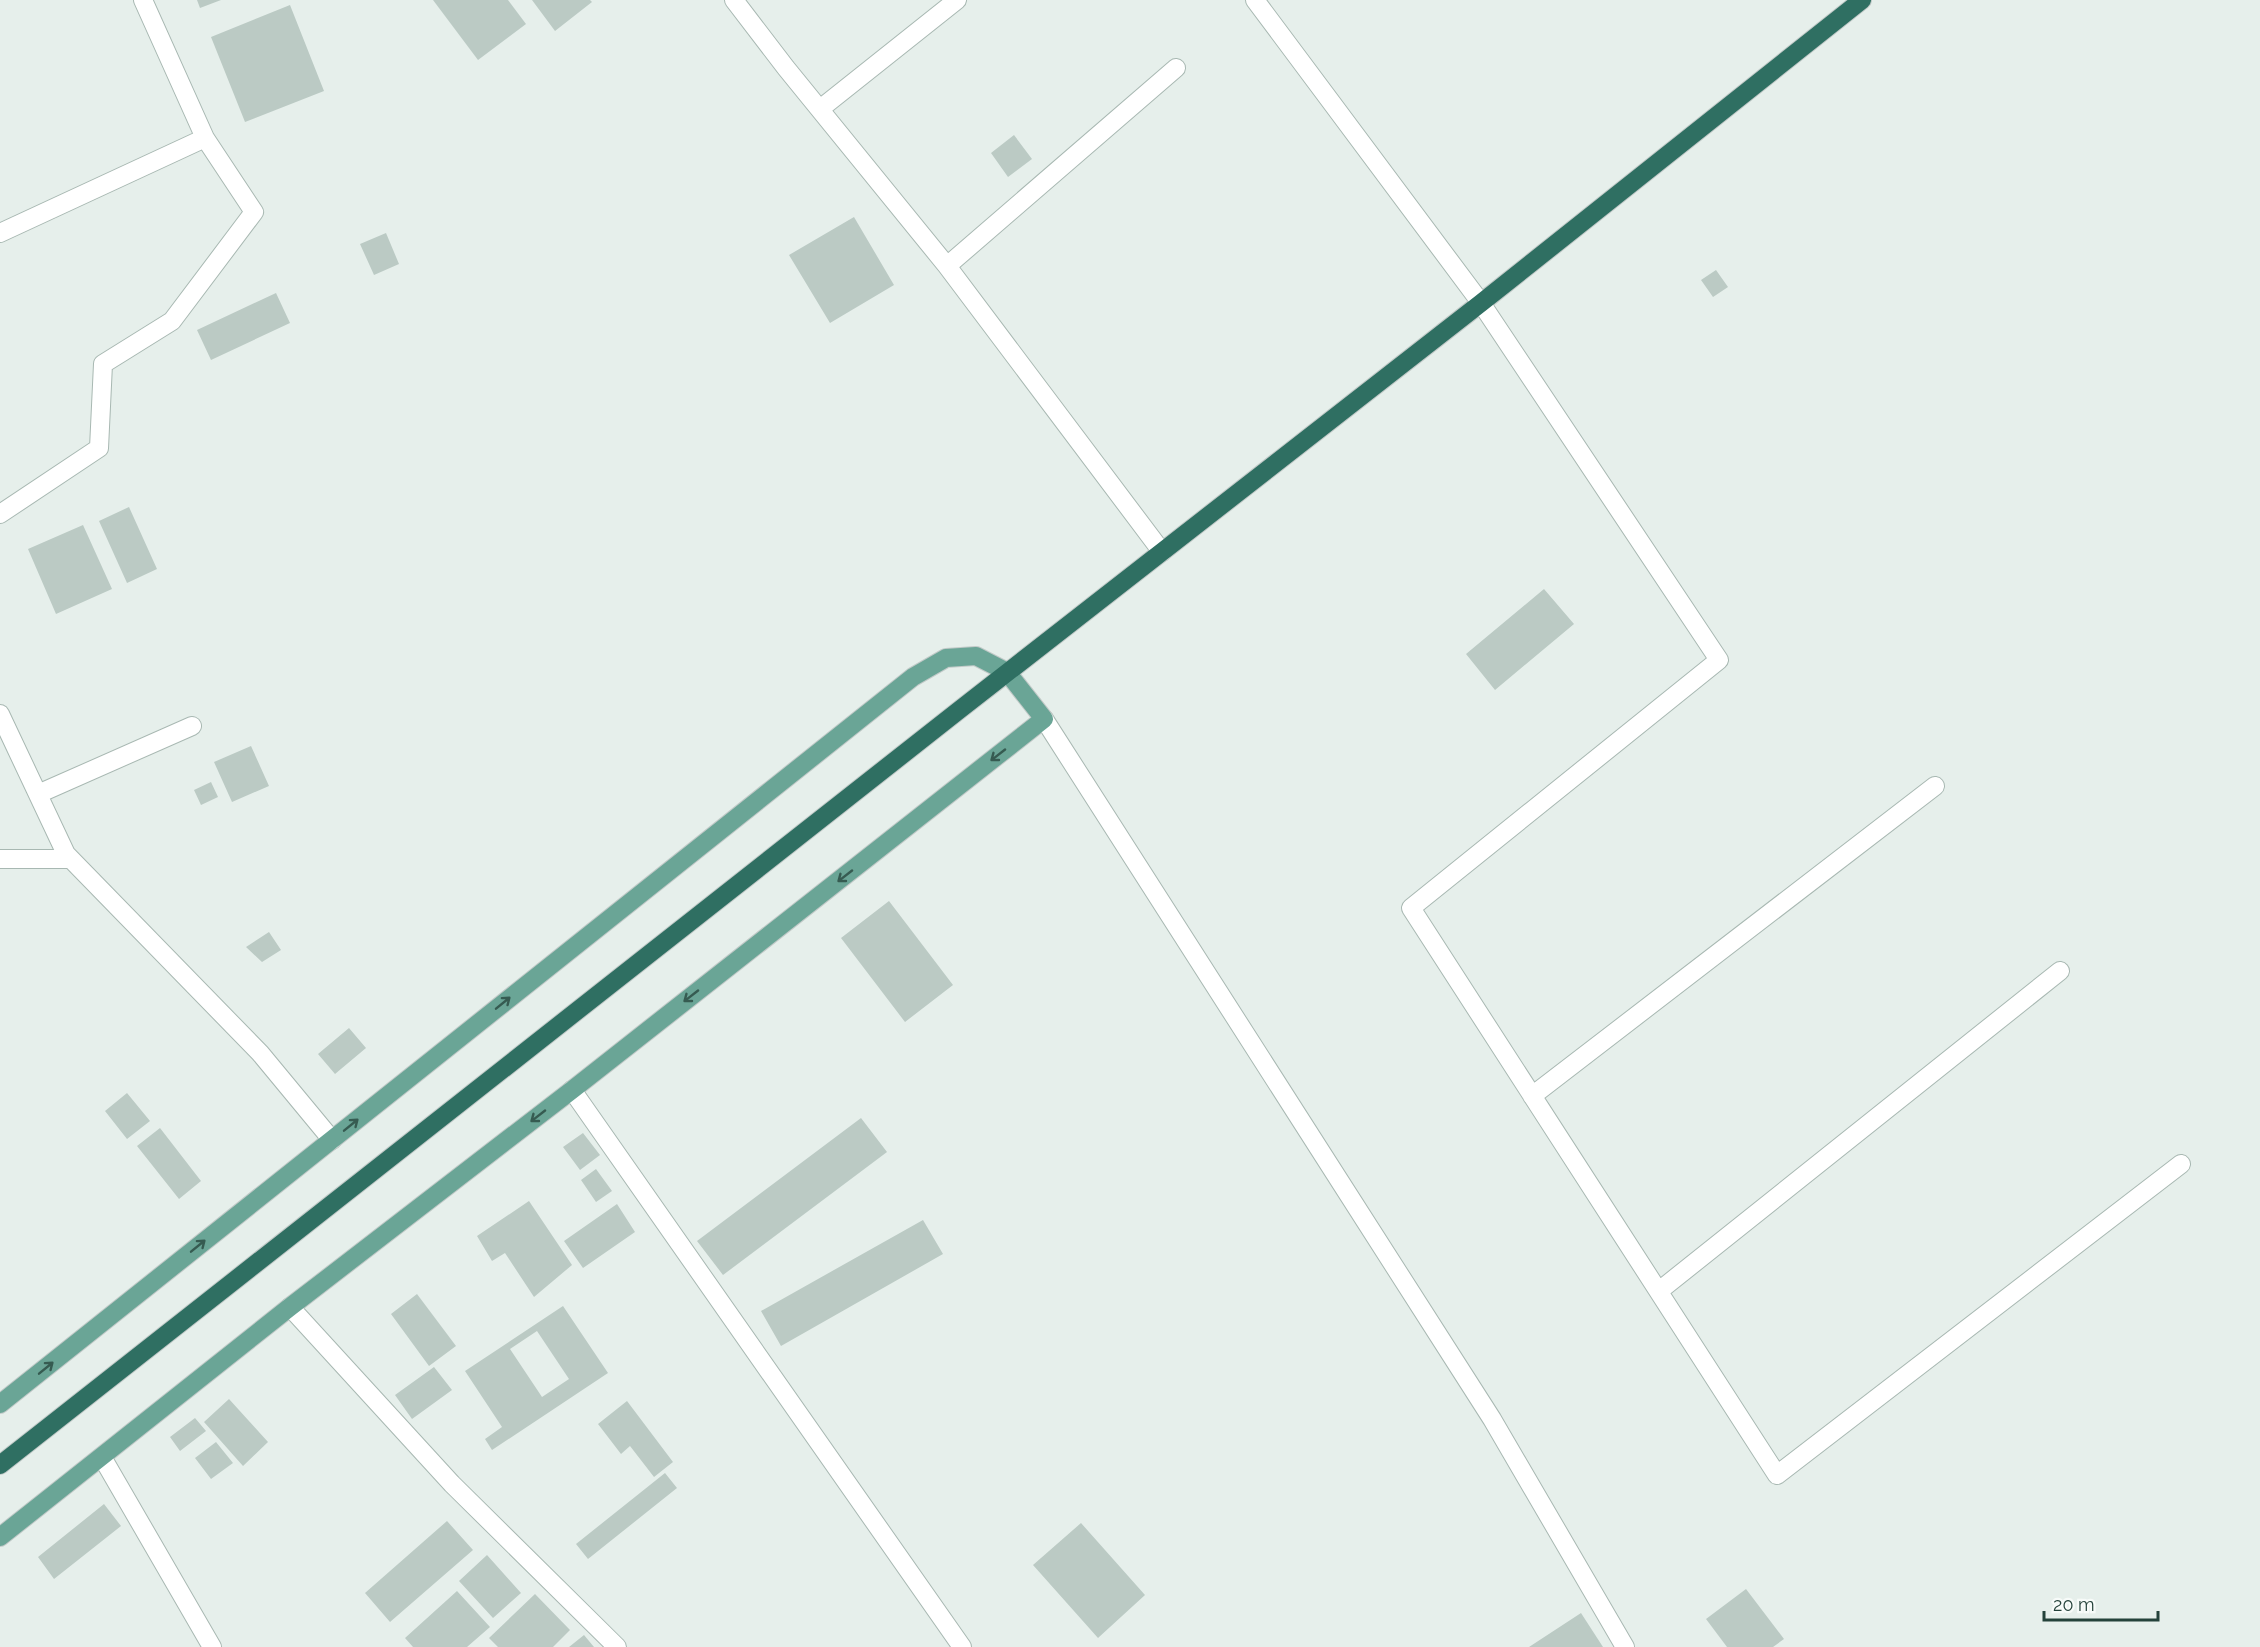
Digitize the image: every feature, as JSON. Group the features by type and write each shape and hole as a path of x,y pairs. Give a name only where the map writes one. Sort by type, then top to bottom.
{"highway":[{"path":"0,1465 1007,672 1481,303 1862,0"}],"main road":[{"path":"0,1404 913,677 946,658 976,656 1007,672 1044,719 572,1090 290,1307 0,1537"}],"street":[{"path":"0,514 99,448 103,364 172,321 254,212 205,138 143,0"},
{"path":"734,0 946,266 1162,552"},
{"path":"820,109 957,0"},
{"path":"1255,0 1481,303 1719,660 1411,908 1778,1475 2181,1164"},
{"path":"946,266 1176,68"},
{"path":"0,233 205,138"},
{"path":"0,714 66,854 260,1053 332,1140"},
{"path":"1044,719 1492,1419 1626,1647"},
{"path":"38,794 192,726"},
{"path":"1532,1096 1935,786"},
{"path":"0,859 66,859 66,854"},
{"path":"1659,1291 2060,971"},
{"path":"572,1090 962,1647"},
{"path":"290,1307 452,1484 616,1647"},
{"path":"102,1457 212,1647"}],"building":[{"path":"197,0 221,0 200,8"},
{"path":"433,0 508,0 526,24 478,60"},
{"path":"532,0 590,0 592,2 555,31"},
{"path":"290,5 324,91 245,122 211,37"},
{"path":"1014,135 1032,159 1008,177 991,153"},
{"path":"854,217 894,285 830,323 789,255"},
{"path":"386,233 399,264 374,275 360,244"},
{"path":"1716,270 1728,287 1713,297 1701,280"},
{"path":"276,293 290,323 211,360 197,330"},
{"path":"129,507 157,569 127,583 99,521"},
{"path":"83,525 112,589 56,614 28,549"},
{"path":"1544,589 1574,624 1495,690 1466,654"},
{"path":"251,746 269,786 232,802 214,762"},
{"path":"211,782 218,797 201,805 194,790"},
{"path":"889,901 953,985 905,1022 841,938"},
{"path":"269,932 281,950 262,962 246,947"},
{"path":"349,1028 366,1048 335,1074 318,1054"},
{"path":"127,1093 150,1121 127,1139 105,1111"},
{"path":"861,1118 887,1152 723,1275 697,1241"},
{"path":"160,1128 201,1181 179,1199 137,1146"},
{"path":"583,1133 600,1155 580,1170 563,1147"},
{"path":"596,1169 612,1191 596,1202 581,1180"},
{"path":"529,1201 572,1265 534,1297 505,1253 492,1261 477,1236"},
{"path":"617,1204 635,1232 583,1268 564,1241"},
{"path":"923,1220 943,1254 781,1346 761,1311"},
{"path":"417,1294 456,1346 429,1366 391,1314"},
{"path":"563,1306 608,1373 492,1450 485,1439 502,1427 465,1371","holes":["537,1331 569,1379 542,1397 510,1349"]},
{"path":"434,1367 452,1390 412,1419 395,1395"},
{"path":"229,1399 268,1442 243,1466 204,1422"},
{"path":"627,1401 673,1462 654,1477 630,1446 621,1454 598,1424"},
{"path":"195,1418 206,1431 180,1451 170,1437"},
{"path":"216,1442 233,1463 211,1479 195,1458"},
{"path":"665,1473 677,1488 588,1559 576,1544"},
{"path":"104,1504 121,1526 54,1579 38,1557"},
{"path":"447,1521 473,1550 390,1622 365,1593"},
{"path":"1081,1523 1145,1595 1098,1638 1033,1565"},
{"path":"487,1555 521,1593 493,1618 459,1581"},
{"path":"1746,1589 1784,1639 1773,1647 1727,1647 1706,1619"},
{"path":"457,1591 490,1627 467,1647 413,1647 405,1638"},
{"path":"535,1594 570,1630 553,1647 498,1647 489,1638"},
{"path":"1581,1613 1603,1647 1529,1647"},
{"path":"584,1635 594,1647 569,1647"}]}
